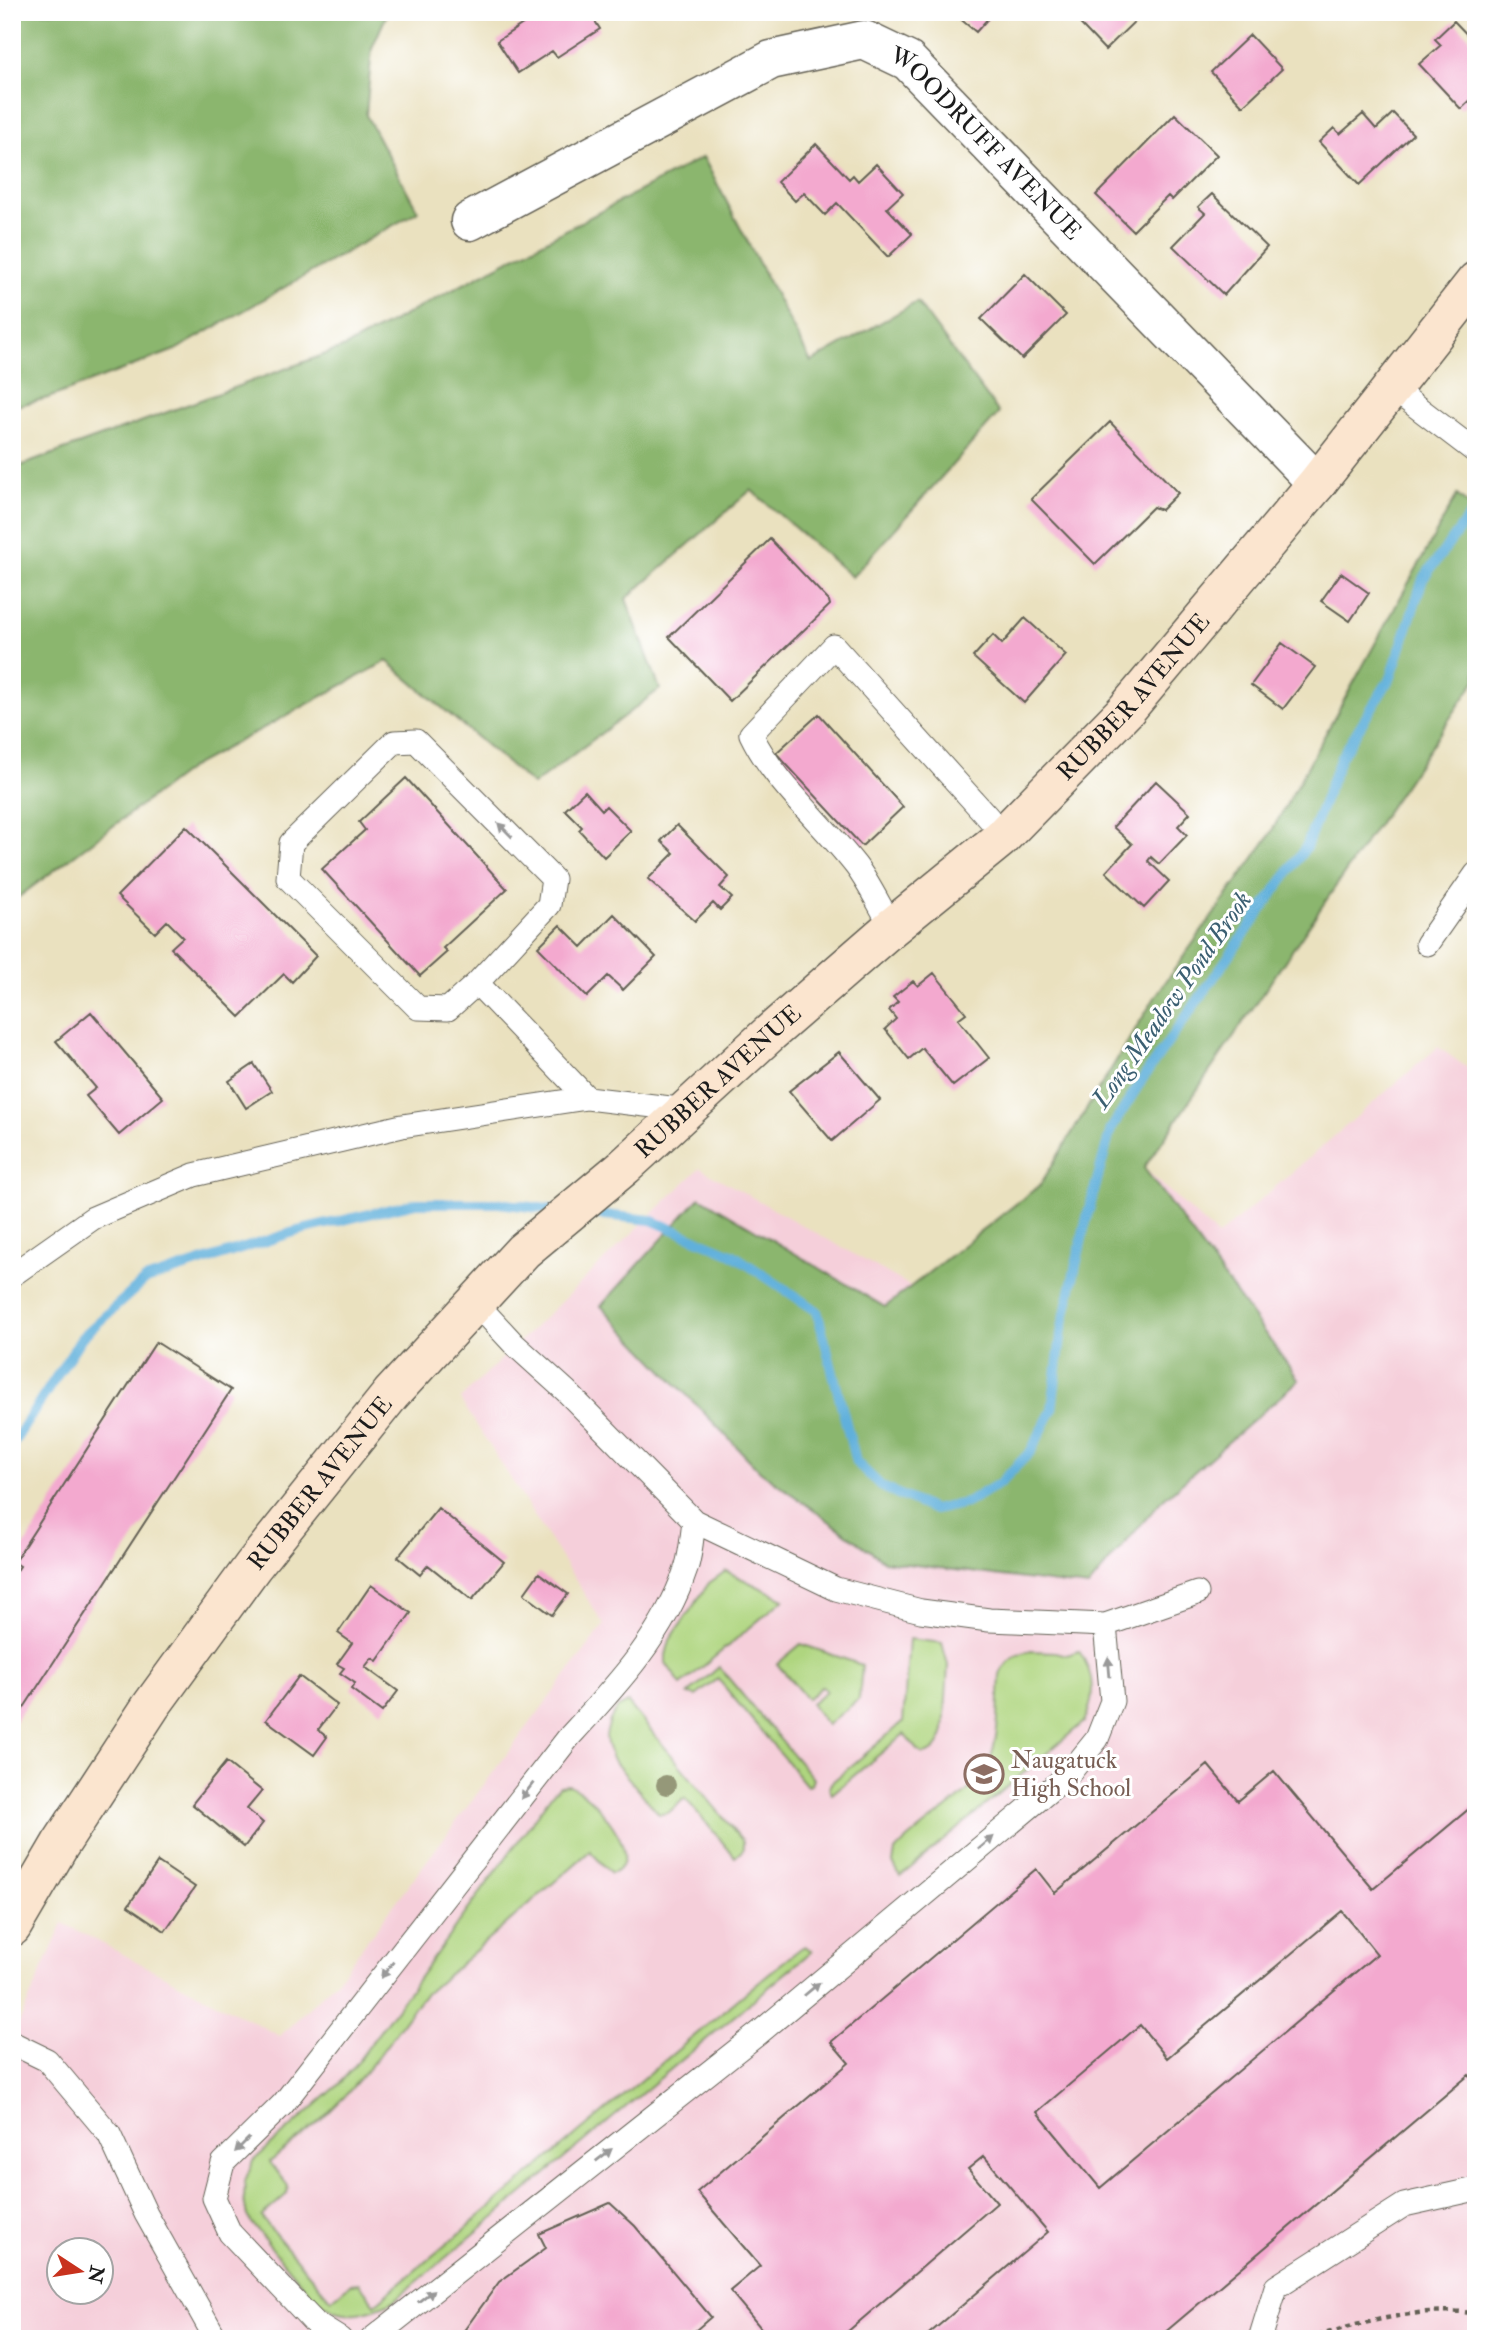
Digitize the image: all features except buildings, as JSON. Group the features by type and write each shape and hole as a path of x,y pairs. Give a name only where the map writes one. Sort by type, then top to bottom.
{"street":[{"name":"WOODRUFF AVENUE","path":"470,221 771,60 864,40 908,61 1317,483"},
{"name":"RUBBER AVENUE","path":"15,1916 124,1745 253,1566 391,1395 523,1251 625,1166 770,1033 892,927 1004,835 1126,710 1317,483 1476,281"}],"lane":[{"path":"1392,387 1476,452"},
{"path":"892,927 857,868 778,775 757,747 751,734 834,646 1004,835"},
{"path":"416,741 553,879 549,905 477,983 448,1009 418,1009 288,878 291,843 394,742 416,741"},
{"path":"1427,944 1476,874"},
{"path":"477,983 587,1098"},
{"path":"12,1275 93,1218 194,1175 402,1126 587,1098 687,1110"},
{"path":"475,1302 514,1344 566,1391 694,1521 836,1589 921,1611 989,1620 1105,1625 1197,1594"},
{"path":"340,2339 316,2324 230,2233 214,2198 223,2163 283,2104 569,1737 613,1689 664,1623 687,1566 694,1521"},
{"path":"372,2339 760,2033 1068,1775 1097,1739 1112,1701 1105,1625"},
{"path":"12,2043 47,2060 109,2134 146,2214 216,2339"},
{"path":"1260,2339 1276,2287 1404,2205 1476,2189"}],"path":[{"path":"1308,2339 1391,2317 1457,2311 1476,2314"}],"shaded area":[{"name":"Naugatuck High School","path":"1438,1047 1476,1074 1476,2339 12,2339 12,2039 63,1923 280,2036 338,1979 604,1625 460,1399 700,1168 1021,1348 1144,1168 1218,1236"}],"green space":[{"path":"12,12 388,12 372,48 366,115 418,211 175,350 48,398 12,407"},
{"path":"703,157 811,362 917,302 999,413 852,577 751,490 626,599 660,689 533,785 387,661 193,766 12,902 12,469 345,347"},
{"path":"1457,495 1476,511 1476,680 1144,1168 1299,1380 1161,1501 1088,1587 884,1561 760,1471 601,1306 700,1197 885,1307 1040,1185 1157,994 1268,838"},
{"path":"726,1571 784,1599 681,1685 666,1663 670,1640 709,1583"},
{"path":"909,1639 942,1643 948,1665 944,1731 941,1739 934,1749 923,1754 904,1734 832,1794 829,1788 831,1783 903,1722"},
{"path":"801,1644 862,1665 859,1699 827,1725 811,1704 826,1692 822,1686 807,1699 777,1664"},
{"path":"1030,1651 1067,1655 1079,1651 1088,1668 1092,1686 1091,1704 1084,1722 900,1877 893,1863 895,1852 919,1829 962,1796 984,1771 996,1737 1000,1675 1012,1659"},
{"path":"719,1667 811,1776 811,1785 807,1786 718,1679 696,1696 688,1694"},
{"path":"628,1703 743,1841 743,1850 735,1857 685,1798 668,1813 659,1814 612,1759 606,1735 610,1720 618,1708"},
{"path":"568,1785 590,1799 613,1826 624,1854 622,1866 611,1873 590,1851 421,1998 346,2095 320,2121 270,2162 288,2186 287,2194 261,2217 331,2300 350,2284 359,2283 375,2304 768,1974 801,1948 805,1946 812,1951 394,2301 359,2313 334,2310 322,2304 300,2283 247,2216 245,2181 253,2161 336,2087 353,2068 553,1793 560,1786"}],"waterway":[{"name":"Long Meadow Pond Brook","path":"586,1213 651,1220 732,1254 817,1311 856,1462 882,1487 934,1510 966,1503 1000,1483 1031,1451 1052,1410 1062,1328 1085,1225 1111,1129 1145,1075 1306,847 1341,757 1391,677 1423,579 1476,507"},
{"name":"Long Meadow Pond Brook","path":"12,1445 82,1337 145,1280 297,1231 416,1203 498,1203 556,1210"}],"place":[{"name":"Naugatuck High School","path":"984,1774"}]}
